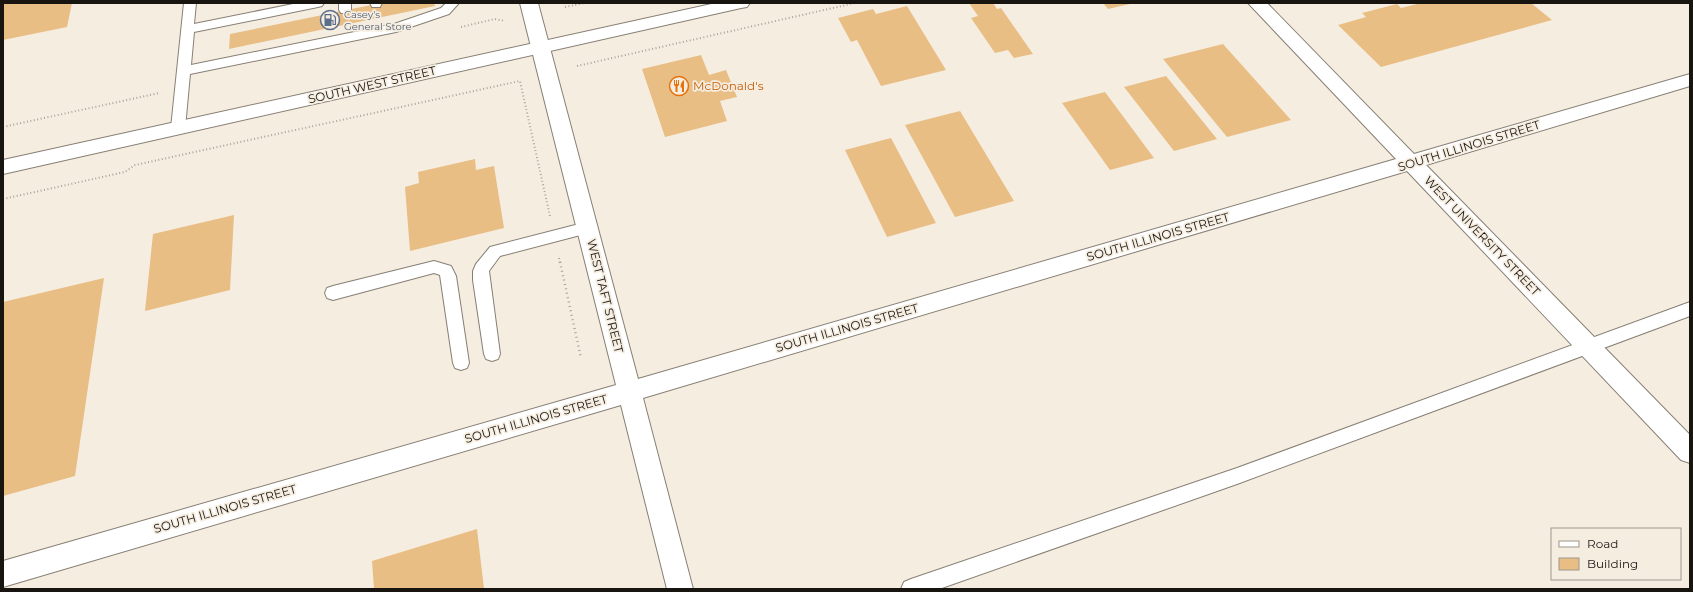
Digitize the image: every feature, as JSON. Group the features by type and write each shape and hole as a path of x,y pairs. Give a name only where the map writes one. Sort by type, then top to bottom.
{"street":[{"name":"WEST TAFT STREET","path":"529,3 680,589"},
{"name":"SOUTH WEST STREET","path":"3,167 741,3"},
{"name":"WEST UNIVERSITY STREET","path":"1257,3 1690,452"},
{"name":"SOUTH ILLINOIS STREET","path":"3,574 629,392 1690,80"}],"lane":[{"path":"178,128 190,3"},
{"path":"184,71 254,57 288,43 346,31 377,31 408,18 445,11 453,3"},
{"path":"188,29 255,22 288,16 316,8"},
{"path":"376,18 377,31"},
{"path":"254,43 254,57"},
{"path":"492,354 481,280 481,271 484,264 495,251 587,228"},
{"path":"333,293 434,267 445,270 448,276 461,363"},
{"path":"911,589 1237,476 1690,309"}],"path":[{"path":"565,7 585,3"},
{"path":"577,66 855,3"},
{"path":"3,199 125,172 135,166 520,81"}],"building":[{"path":"3,3 72,3 67,27 3,40"},
{"path":"381,3 434,3 435,6 229,49 230,34"},
{"path":"969,3 993,3 997,9 1001,8 1033,54 1014,58 1008,50 995,53 971,18 978,16"},
{"path":"1103,3 1130,3 1130,4 1108,9"},
{"path":"1421,3 1531,3 1552,20 1381,67 1338,25 1366,17 1362,13 1397,4 1401,8"},
{"path":"907,6 946,70 881,86 857,40 851,42 838,18 873,9 876,14"},
{"path":"1223,44 1291,120 1227,137 1163,59"},
{"path":"701,55 709,75 726,70 737,97 720,101 727,121 665,137 642,69"},
{"path":"1166,76 1217,139 1174,151 1124,87"},
{"path":"1105,92 1154,158 1110,170 1062,103"},
{"path":"960,111 1014,201 955,217 905,125"},
{"path":"891,138 936,223 887,237 845,150"},
{"path":"475,159 476,170 494,166 504,228 410,251 405,187 419,183 418,172"},
{"path":"234,215 230,290 145,311 153,234"},
{"path":"104,278 75,476 3,496 3,302"},
{"path":"477,529 484,589 374,589 372,561"}],"place":[{"name":"Casey's General Store","path":"330,20"},
{"name":"McDonald's","path":"679,86"}]}
